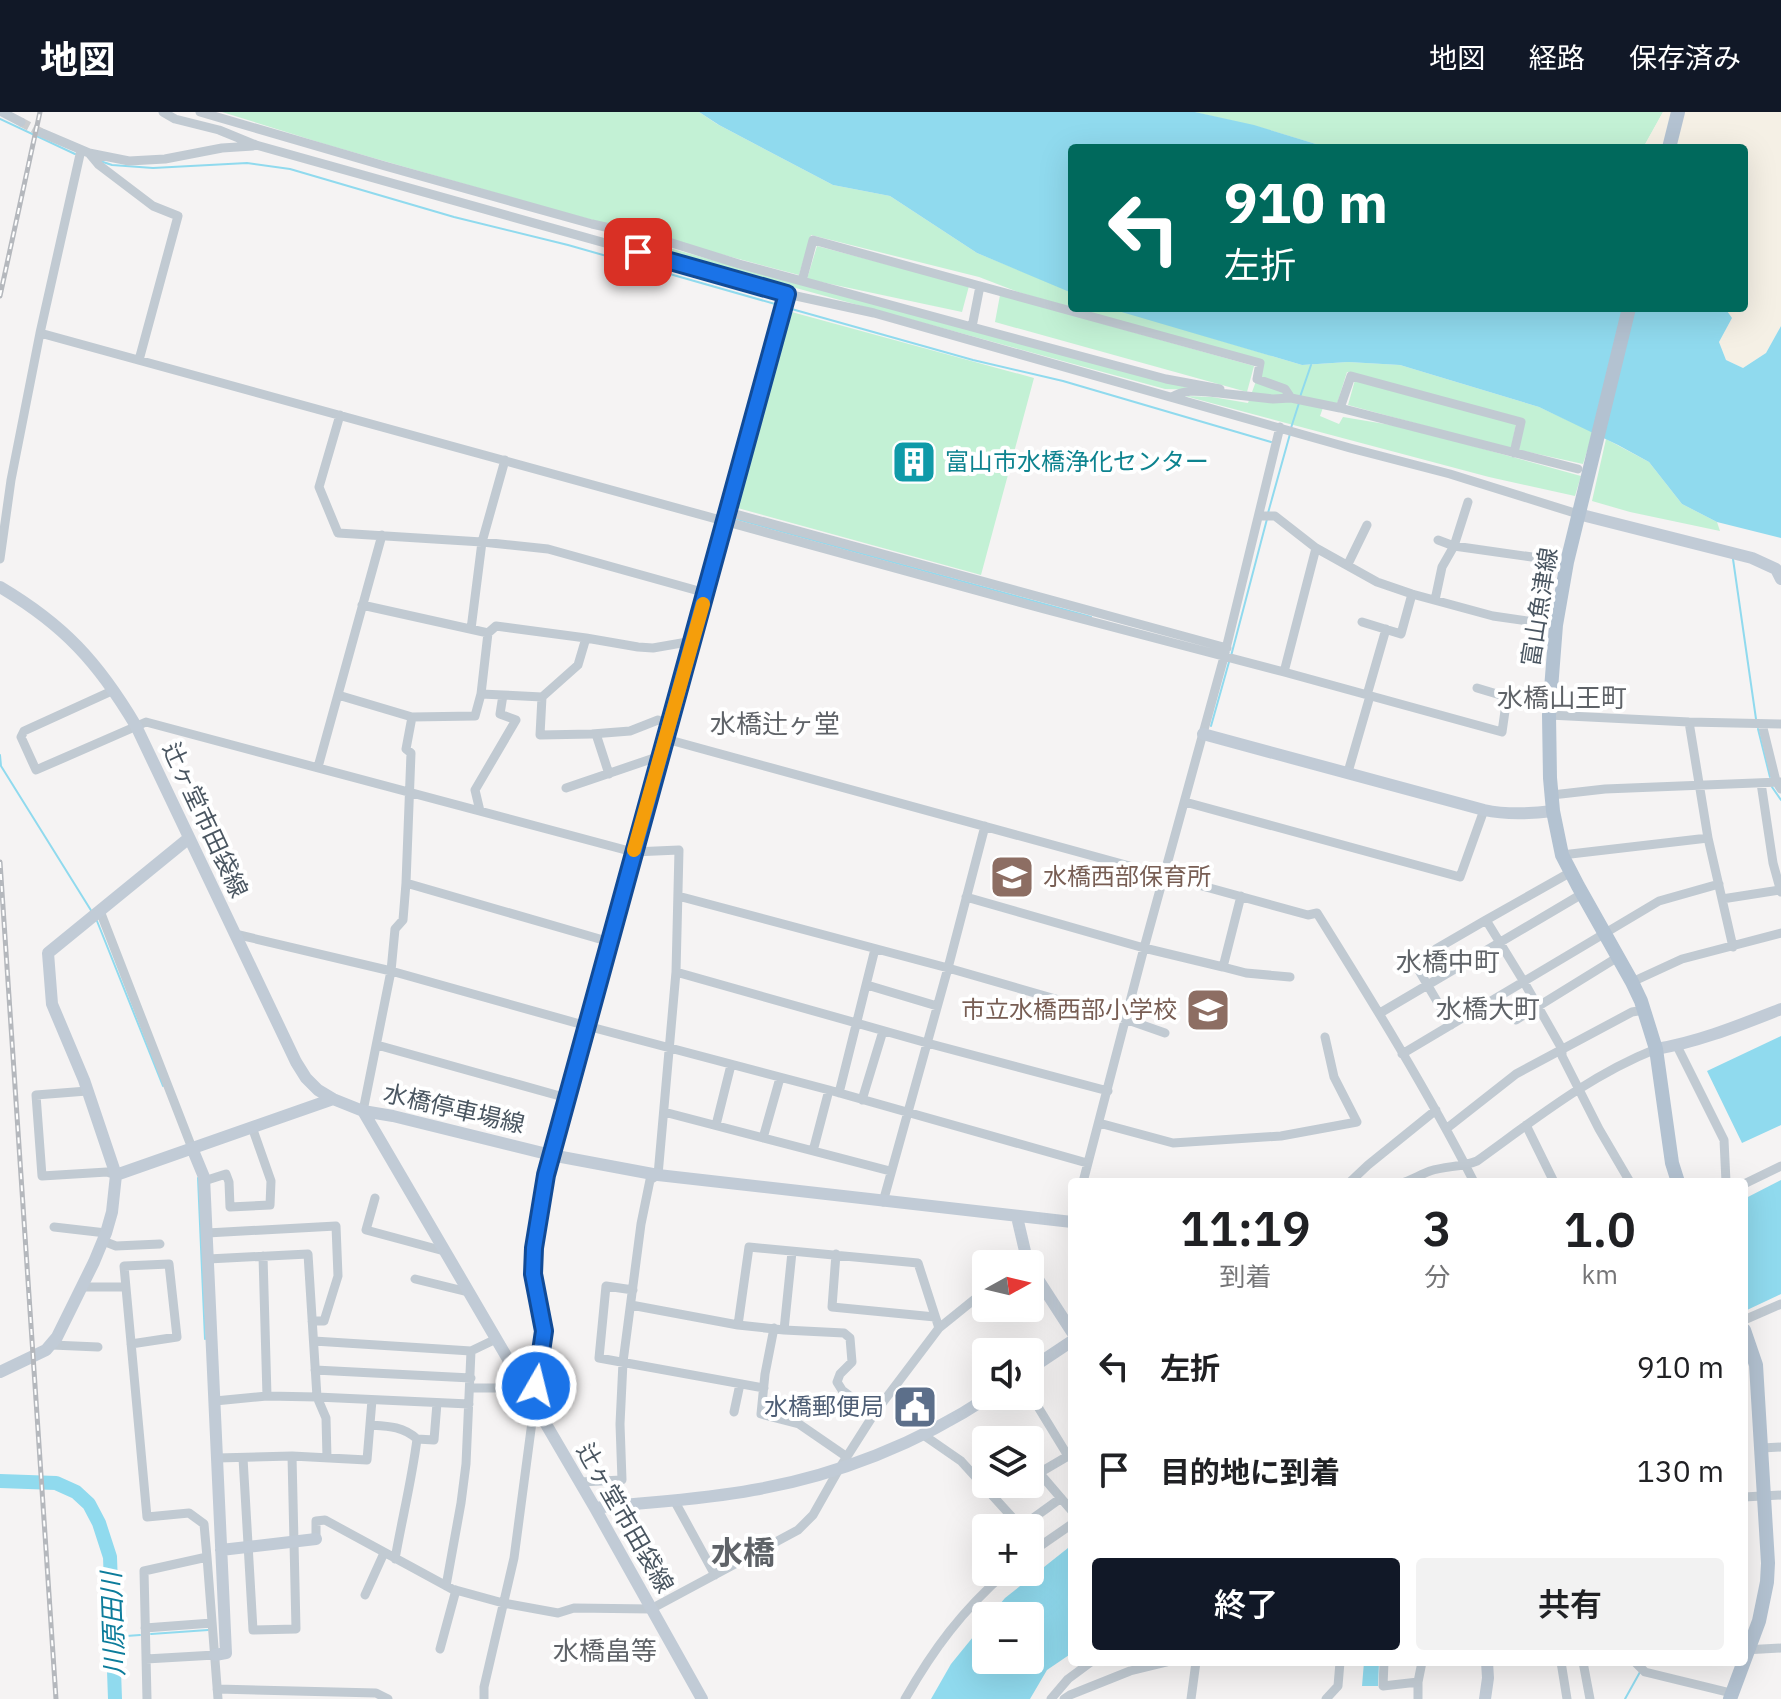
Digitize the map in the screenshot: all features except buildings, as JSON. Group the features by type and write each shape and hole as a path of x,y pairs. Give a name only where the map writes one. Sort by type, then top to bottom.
{"main road":[{"path":"1670,144 1678,112"},
{"name":"富山魚津線","path":"1628,312 1567,562 1556,625 1549,715 1552,795 1562,855 1632,982 1644,1010 1656,1049 1677,1178"},
{"path":"1580,507 1752,558 1779,573"},
{"name":"辻ヶ堂市田袋線","path":"0,587 42,613 69,637 114,690 136,726 296,1062 306,1078 333,1099"},
{"path":"1203,734 1484,810 1514,814 1553,811"},
{"path":"3,1367 33,1357 52,1345 82,1287 112,1212 116,1175 52,1004 48,953 189,838"},
{"path":"551,1155 633,852"},
{"path":"1656,1049 1677,1046 1781,1009"},
{"path":"116,1175 333,1099"},
{"name":"水橋停車場線","path":"333,1099 363,1111 551,1155 658,1175 1068,1222"},
{"name":"辻ヶ堂市田袋線","path":"363,1111 595,1508 702,1699"},
{"path":"192,1148 204,1181 215,1401 226,1653 215,1655"},
{"path":"1017,1217 1025,1250"},
{"path":"1044,1289 1068,1326"},
{"path":"1748,1342 1756,1365 1752,1396 1762,1448 1774,1564 1764,1605 1748,1647"},
{"path":"1044,1360 1068,1344"},
{"path":"595,1508 750,1491 785,1484 839,1469 922,1434 972,1406"},
{"path":"221,1550 316,1539"},
{"path":"1485,1699 1487,1666"},
{"path":"1731,1696 1741,1666"}],"street":[{"path":"2,112 21,122"},
{"path":"163,112 175,119 219,130 256,145 787,294 874,313 1350,448 1580,507"},
{"path":"200,112 592,224 659,239 802,281 1166,379 1220,389 1219,393"},
{"path":"42,133 85,151 129,161 165,159 256,145"},
{"path":"0,559 11,480 40,333 85,151"},
{"path":"85,151 153,206 178,216 139,360"},
{"path":"802,281 813,240 1068,310"},
{"path":"972,327 980,286"},
{"path":"633,852 787,294"},
{"path":"1075,312 1260,363 1257,379 1285,389 1291,398"},
{"path":"40,333 726,517 1044,609 1226,652 1284,672 1502,732 1507,697 1477,688"},
{"path":"1340,408 1351,376 1521,422 1514,453"},
{"path":"1172,397 1187,392 1291,398 1578,469"},
{"path":"340,415 319,487 338,533 548,549 706,593"},
{"path":"1084,1178 1226,652 1280,427"},
{"path":"471,629 482,542 505,460"},
{"path":"1435,600 1442,567 1454,546 1468,502"},
{"path":"1260,516 1275,516 1316,548 1377,582 1493,616 1556,625"},
{"path":"1348,564 1367,525"},
{"path":"318,767 382,535"},
{"path":"1438,540 1454,546 1567,562"},
{"path":"1284,672 1316,548"},
{"path":"1362,622 1401,634 1412,594"},
{"path":"362,605 488,633"},
{"path":"338,695 412,717 475,716 481,694 488,633 496,626 638,647 653,648 693,641"},
{"path":"1348,772 1386,629"},
{"path":"481,694 542,697 578,665 586,638"},
{"path":"114,690 24,731 21,737 36,770 146,722 633,852 679,850 676,972 658,1175 650,1180 641,1224 623,1362 620,1424 622,1480 580,1482"},
{"path":"480,811 475,790 516,720 500,714 503,695"},
{"path":"542,697 540,735 630,731 658,720 670,724"},
{"path":"1549,715 1781,724"},
{"path":"363,1111 391,971 395,929 403,920 411,753 406,749 412,717"},
{"path":"1689,722 1708,838 1733,947"},
{"path":"1552,795 1605,789 1779,784 1762,724"},
{"path":"596,734 609,774"},
{"path":"666,739 1308,915 1317,913 1380,1013 1472,1178"},
{"path":"566,788 660,756"},
{"path":"1722,899 1781,891 1761,783"},
{"path":"1185,802 1460,877 1484,810"},
{"path":"883,1202 985,826"},
{"path":"1562,855 1708,838"},
{"path":"1436,949 1571,872"},
{"path":"406,883 610,942"},
{"path":"1402,1054 1659,901 1719,884"},
{"path":"1380,1013 1582,894"},
{"path":"678,896 948,968 1165,1033"},
{"path":"1223,967 1241,896"},
{"path":"966,897 1144,948 1246,973 1290,977"},
{"path":"100,911 192,1148"},
{"path":"1486,920 1562,1049 1562,1056 1599,1129 1628,1178"},
{"path":"1632,982 1682,959 1781,933"},
{"path":"235,934 391,971 1087,1163"},
{"path":"813,1151 858,1024 875,949"},
{"path":"1411,957 1451,1025"},
{"path":"1516,1020 1618,957"},
{"path":"676,972 1108,1091"},
{"path":"867,985 937,1006"},
{"path":"1446,1129 1516,1074 1632,1012 1644,1010"},
{"path":"862,1100 883,1031"},
{"path":"1099,1123 1173,1143 1281,1136 1357,1122 1334,1077 1325,1037"},
{"path":"377,1045 567,1098"},
{"path":"1677,1046 1724,1140 1726,1178"},
{"path":"1414,1178 1477,1161 1579,1089 1637,1056 1656,1049"},
{"path":"716,1125 731,1065"},
{"path":"763,1138 780,1078"},
{"path":"87,1091 36,1095 42,1176 107,1172 116,1175"},
{"path":"1354,1178 1436,1110"},
{"path":"664,1112 890,1171"},
{"path":"1526,1125 1552,1178"},
{"path":"204,1181 226,1174 230,1207 270,1205 271,1181 252,1127"},
{"path":"484,1699 484,1687 514,1558 544,1331 533,1274 534,1248 551,1155"},
{"path":"1748,1182 1781,1166"},
{"path":"375,1198 366,1230 444,1251"},
{"path":"207,1233 336,1226 338,1276 324,1321 312,1321"},
{"path":"54,1227 104,1237 116,1246 160,1244"},
{"path":"738,1325 749,1247 918,1263 939,1328"},
{"path":"792,1252 761,1414 799,1424 847,1457"},
{"path":"208,1259 308,1254 317,1397 326,1418 327,1458"},
{"path":"836,1254 832,1307 935,1317"},
{"path":"263,1256 267,1396"},
{"path":"131,1344 177,1337 169,1264 124,1266 131,1344 147,1517 189,1513 204,1524 218,1694 376,1696 388,1699"},
{"path":"415,1279 468,1292"},
{"path":"633,1290 606,1286 599,1358 764,1388"},
{"path":"82,1287 126,1287"},
{"path":"316,1539 316,1521 325,1520 451,1588 503,1603 558,1613 574,1608 651,1609 798,1530 813,1515 874,1414 939,1328 972,1301"},
{"path":"1748,1318 1781,1304"},
{"path":"631,1305 738,1325 844,1333 850,1338 852,1362 837,1382 842,1390 874,1414"},
{"path":"314,1341 471,1351 496,1339"},
{"path":"52,1345 98,1347"},
{"path":"440,1649 461,1503 471,1351"},
{"path":"315,1370 524,1388"},
{"path":"734,1412 740,1384"},
{"path":"215,1401 267,1396 469,1404"},
{"path":"217,1458 292,1456 367,1460 372,1400"},
{"path":"370,1425 394,1427 417,1439 434,1440 437,1403"},
{"path":"1040,1410 1068,1456 1044,1470"},
{"path":"922,1434 961,1461 1021,1527 1061,1498"},
{"path":"395,1559 417,1439"},
{"path":"1762,1448 1781,1447"},
{"path":"243,1458 253,1630 296,1629 292,1456"},
{"path":"1044,1479 1068,1506"},
{"path":"1748,1497 1781,1495"},
{"path":"674,1500 715,1575"},
{"path":"1044,1543 1068,1527"},
{"path":"365,1595 384,1553"},
{"path":"147,1699 144,1571 207,1557"},
{"path":"905,1699 949,1631 991,1586"},
{"path":"145,1628 212,1623"},
{"path":"1748,1650 1781,1648"},
{"path":"146,1659 215,1655"},
{"path":"1051,1699 1068,1679 1086,1666"},
{"path":"1191,1699 1195,1666"},
{"path":"1326,1699 1338,1686 1340,1666"},
{"path":"1384,1666 1383,1686 1418,1682"},
{"path":"1418,1699 1421,1666"},
{"path":"1562,1666 1567,1699"},
{"path":"1584,1666 1590,1699"},
{"path":"1639,1666 1645,1672 1731,1696"},
{"path":"1064,1699 1128,1667"}],"green space":[{"path":"222,112 699,112 833,185 890,196 977,253 1068,290 1068,307 979,277 811,235 799,275 328,145"},
{"path":"1194,112 1663,112 1645,144 1316,144"},
{"path":"817,246 969,286 962,312 807,279"},
{"path":"666,247 1205,390 1165,389 664,252"},
{"path":"1000,295 1254,366 1247,392 995,322"},
{"path":"788,311 1034,378 981,575 734,507"},
{"path":"1087,312 1125,312 1302,365 1348,362 1400,365 1539,407 1593,432 1583,464 1519,450 1524,419 1347,372 1337,404 1325,402 1320,416 1339,424 1343,417 1391,425 1581,476 1575,496 1489,477 1185,396 1248,403 1263,362"},
{"path":"1355,380 1516,424 1511,449 1348,405"},
{"path":"1606,439 1649,462 1682,504 1717,522 1720,531 1592,501"}],"sand":[{"path":"1663,112 1781,112 1781,326 1766,353 1743,368 1726,360 1719,342 1732,318 1728,312 1748,312 1748,144 1645,144"}],"water":[{"path":"699,112 1195,112 1254,125 1316,144 1068,144 1068,291 977,253 890,196 833,185"},
{"path":"1122,312 1728,312 1732,318 1719,342 1726,360 1743,368 1766,353 1781,326 1781,538 1717,522 1682,504 1649,462 1539,407 1400,365 1348,362 1302,365"},
{"path":"1781,1036 1781,1125 1742,1143 1707,1071"},
{"path":"1781,1180 1781,1294 1748,1310 1748,1197"},
{"path":"1068,1548 1068,1656 1047,1670 1030,1699 931,1699 951,1664 972,1638 972,1674 1044,1674 1044,1602 1002,1602 1020,1586 1044,1586 1044,1567"},
{"path":"1364,1666 1379,1666 1378,1686 1362,1686"}],"waterway":[{"path":"0,119 75,154"},
{"path":"100,161 153,168 247,163 290,169 782,306"},
{"path":"788,308 973,360 1063,381 1271,442"},
{"path":"1300,397 1311,365"},
{"path":"1291,428 1299,403"},
{"path":"1268,513 1290,434"},
{"path":"737,519 1091,617"},
{"path":"1231,656 1267,519"},
{"path":"1733,559 1756,719"},
{"path":"1211,726 1229,662"},
{"path":"1758,729 1770,777"},
{"path":"0,755 1,766 92,912"},
{"path":"1772,787 1781,800"},
{"path":"97,921 163,1086"},
{"path":"198,1178 205,1339"},
{"name":"川原田川","path":"0,1481 56,1483 76,1492 89,1504 110,1557 115,1699"},
{"path":"151,1634 208,1630"},
{"path":"113,1637 140,1635"},
{"path":"1625,1699 1640,1672"}],"tunnel":[{"path":"21,122 42,133"}],"railway":[{"path":"0,296 40,112"},
{"path":"0,862 56,1699"}],"slow traffic":[{"path":"634,850 703,604"}],"place":[{"name":"富山市水橋浄化センター","path":"914,462"},
{"name":"水橋西部保育所","path":"1012,877"},
{"name":"市立水橋西部小学校","path":"1208,1010"},
{"name":"水橋郵便局","path":"915,1407"}],"district":[{"name":"水橋山王町","path":"1562,698"},
{"name":"水橋辻ヶ堂","path":"775,724"},
{"name":"水橋中町","path":"1448,962"},
{"name":"水橋大町","path":"1488,1009"},
{"name":"水橋","path":"743,1553"},
{"name":"水橋畠等","path":"605,1651"}],"route":[{"path":"536,1386 544,1331 533,1274 534,1248 546,1175 787,294 638,252"}]}
